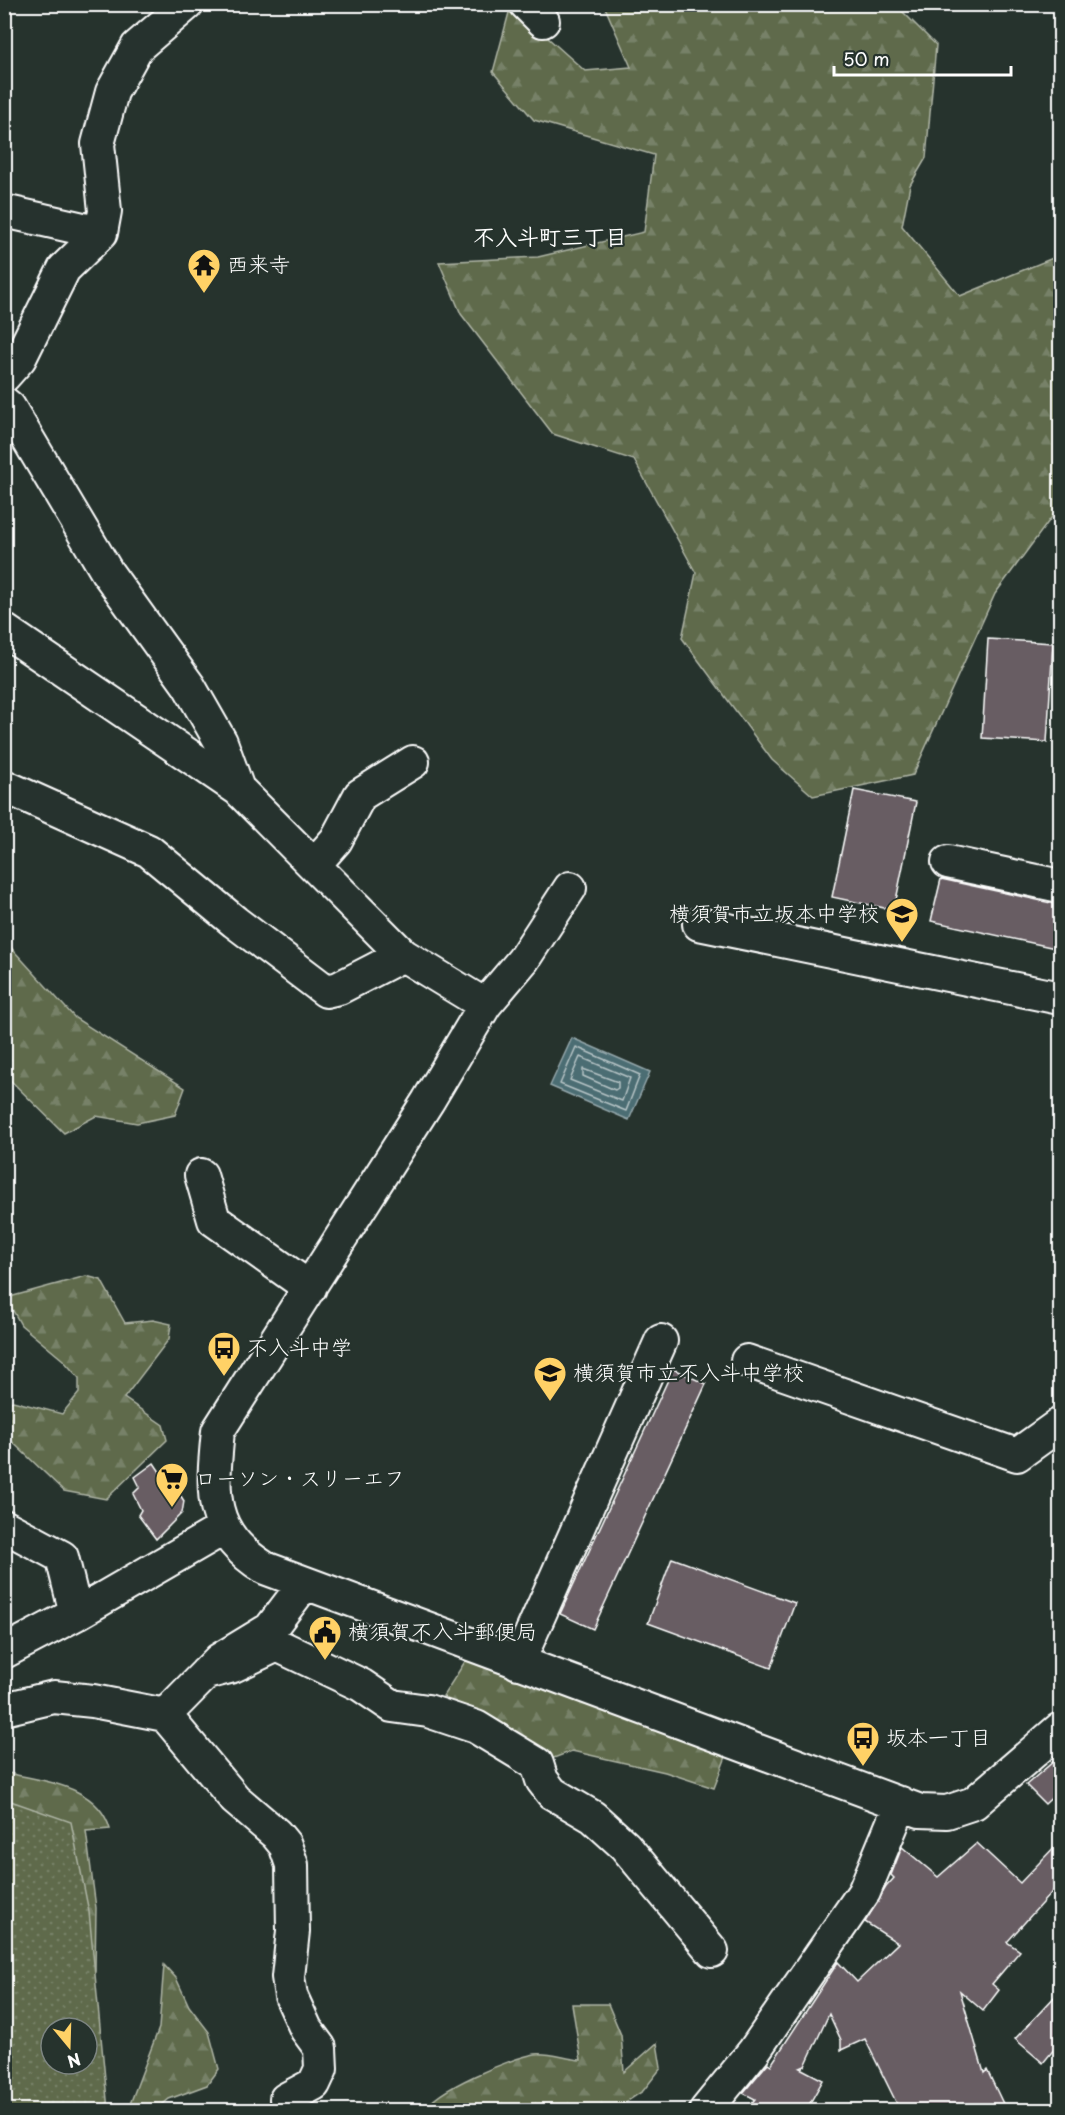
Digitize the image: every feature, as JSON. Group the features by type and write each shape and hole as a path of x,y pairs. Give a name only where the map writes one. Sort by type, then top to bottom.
{"street":[{"path":"4,376 20,358 64,269 101,233 105,211 98,144 112,92 137,47 187,4"},
{"path":"4,211 101,233"},
{"path":"4,404 9,407 107,572 189,686 221,742 238,789"},
{"path":"4,630 238,789 403,955 485,1005"},
{"path":"314,865 336,840 360,795 414,762"},
{"path":"4,786 149,851 235,922 326,991 339,988 403,955"},
{"path":"948,862 1060,886"},
{"path":"570,888 523,960 485,1005 428,1101 218,1431 215,1495 223,1529 245,1555 265,1568 920,1811 947,1812 974,1803 1060,1729"},
{"path":"699,924 1060,998"},
{"path":"201,1175 214,1220 310,1288"},
{"path":"518,1663 661,1341"},
{"path":"747,1360 1017,1455 1060,1424"},
{"path":"4,1526 62,1557 76,1614"},
{"path":"4,1652 76,1614 223,1529"},
{"path":"165,1715 219,1660 270,1629 305,1582"},
{"path":"206,1673 233,1666 277,1645 361,1685 392,1706 428,1711 476,1727 537,1764 542,1780 552,1793 593,1817 625,1846 712,1951"},
{"path":"4,1709 54,1697 93,1701 165,1715 235,1799 276,1834 285,1845 292,1865 293,1931 288,1977 291,1996 306,2029 320,2048 321,2069 314,2084 286,2099"},
{"path":"706,2110 754,2051 864,1892 901,1803"}],"green space":[{"path":"511,5 585,71 631,67 604,5 896,5 936,45 926,158 910,185 902,226 960,296 1060,255 1060,506 995,594 913,775 813,796 772,760 682,638 696,573 634,460 553,434 461,314 439,262 538,257 644,232 654,155 534,120 493,72"},
{"path":"4,940 75,1018 185,1088 175,1115 137,1123 96,1116 64,1133 5,1075"},
{"path":"86,1276 101,1280 125,1323 153,1320 171,1324 169,1339 124,1398 163,1425 167,1440 106,1499 64,1491 5,1435 5,1404 13,1401 62,1414 79,1393 79,1378 63,1360 21,1325 6,1298"},
{"path":"466,1660 727,1754 714,1788 665,1772 572,1751 546,1761 464,1714 443,1696"},
{"path":"4,1772 67,1787 81,1794 103,1814 110,1829 86,1831 96,1908 95,1971 5,1969"},
{"path":"5,1799 71,1822 89,1912 99,2016 39,2016 39,2076 99,2076 99,2016 108,2110 5,2110"},
{"path":"164,1965 176,1978 189,2006 209,2032 219,2069 207,2085 169,2099 156,2110 124,2110 130,2104 159,2028"},
{"path":"572,2004 608,2004 621,2035 624,2072 657,2043 661,2068 643,2091 614,2110 426,2110 432,2102 457,2085 524,2056 546,2054 581,2060"}],"water":[{"path":"572,1038 650,1072 629,1120 550,1086"}],"building":[{"path":"988,639 1053,643 1047,742 982,738"},
{"path":"854,790 916,802 894,910 832,897"},
{"path":"941,879 1060,905 1060,949 931,921"},
{"path":"673,1369 706,1384 593,1629 560,1614"},
{"path":"154,1463 160,1472 165,1471 184,1501 182,1513 156,1539 138,1515 141,1510 133,1494 140,1487 135,1477"},
{"path":"672,1558 795,1603 771,1668 648,1623"},
{"path":"1060,1756 1060,1790 1045,1804 1026,1785"},
{"path":"1060,1841 1060,1883 1007,1942 1020,1951 992,1984 999,1990 983,2011 960,1991 984,2073 987,2070 1006,2110 900,2110 865,2039 841,2050 841,2040 829,2014 805,2066 800,2068 823,2080 806,2110 746,2110 755,2099 743,2093 768,2063 771,2065 838,1962 857,1982 898,1943 865,1922 894,1878 891,1875 902,1847 938,1877 977,1843 1020,1883"},
{"path":"1060,1991 1060,2042 1043,2063 1015,2039"}],"place":[{"name":"西来寺","path":"204,294"},
{"name":"横須賀市立坂本中学校","path":"902,943"},
{"name":"不入斗中学","path":"224,1377"},
{"name":"横須賀市立不入斗中学校","path":"550,1402"},
{"name":"ローソン・スリーエフ","path":"172,1508"},
{"name":"横須賀不入斗郵便局","path":"325,1661"},
{"name":"坂本一丁目","path":"863,1767"}],"district":[{"name":"不入斗町三丁目","path":"550,237"}]}
